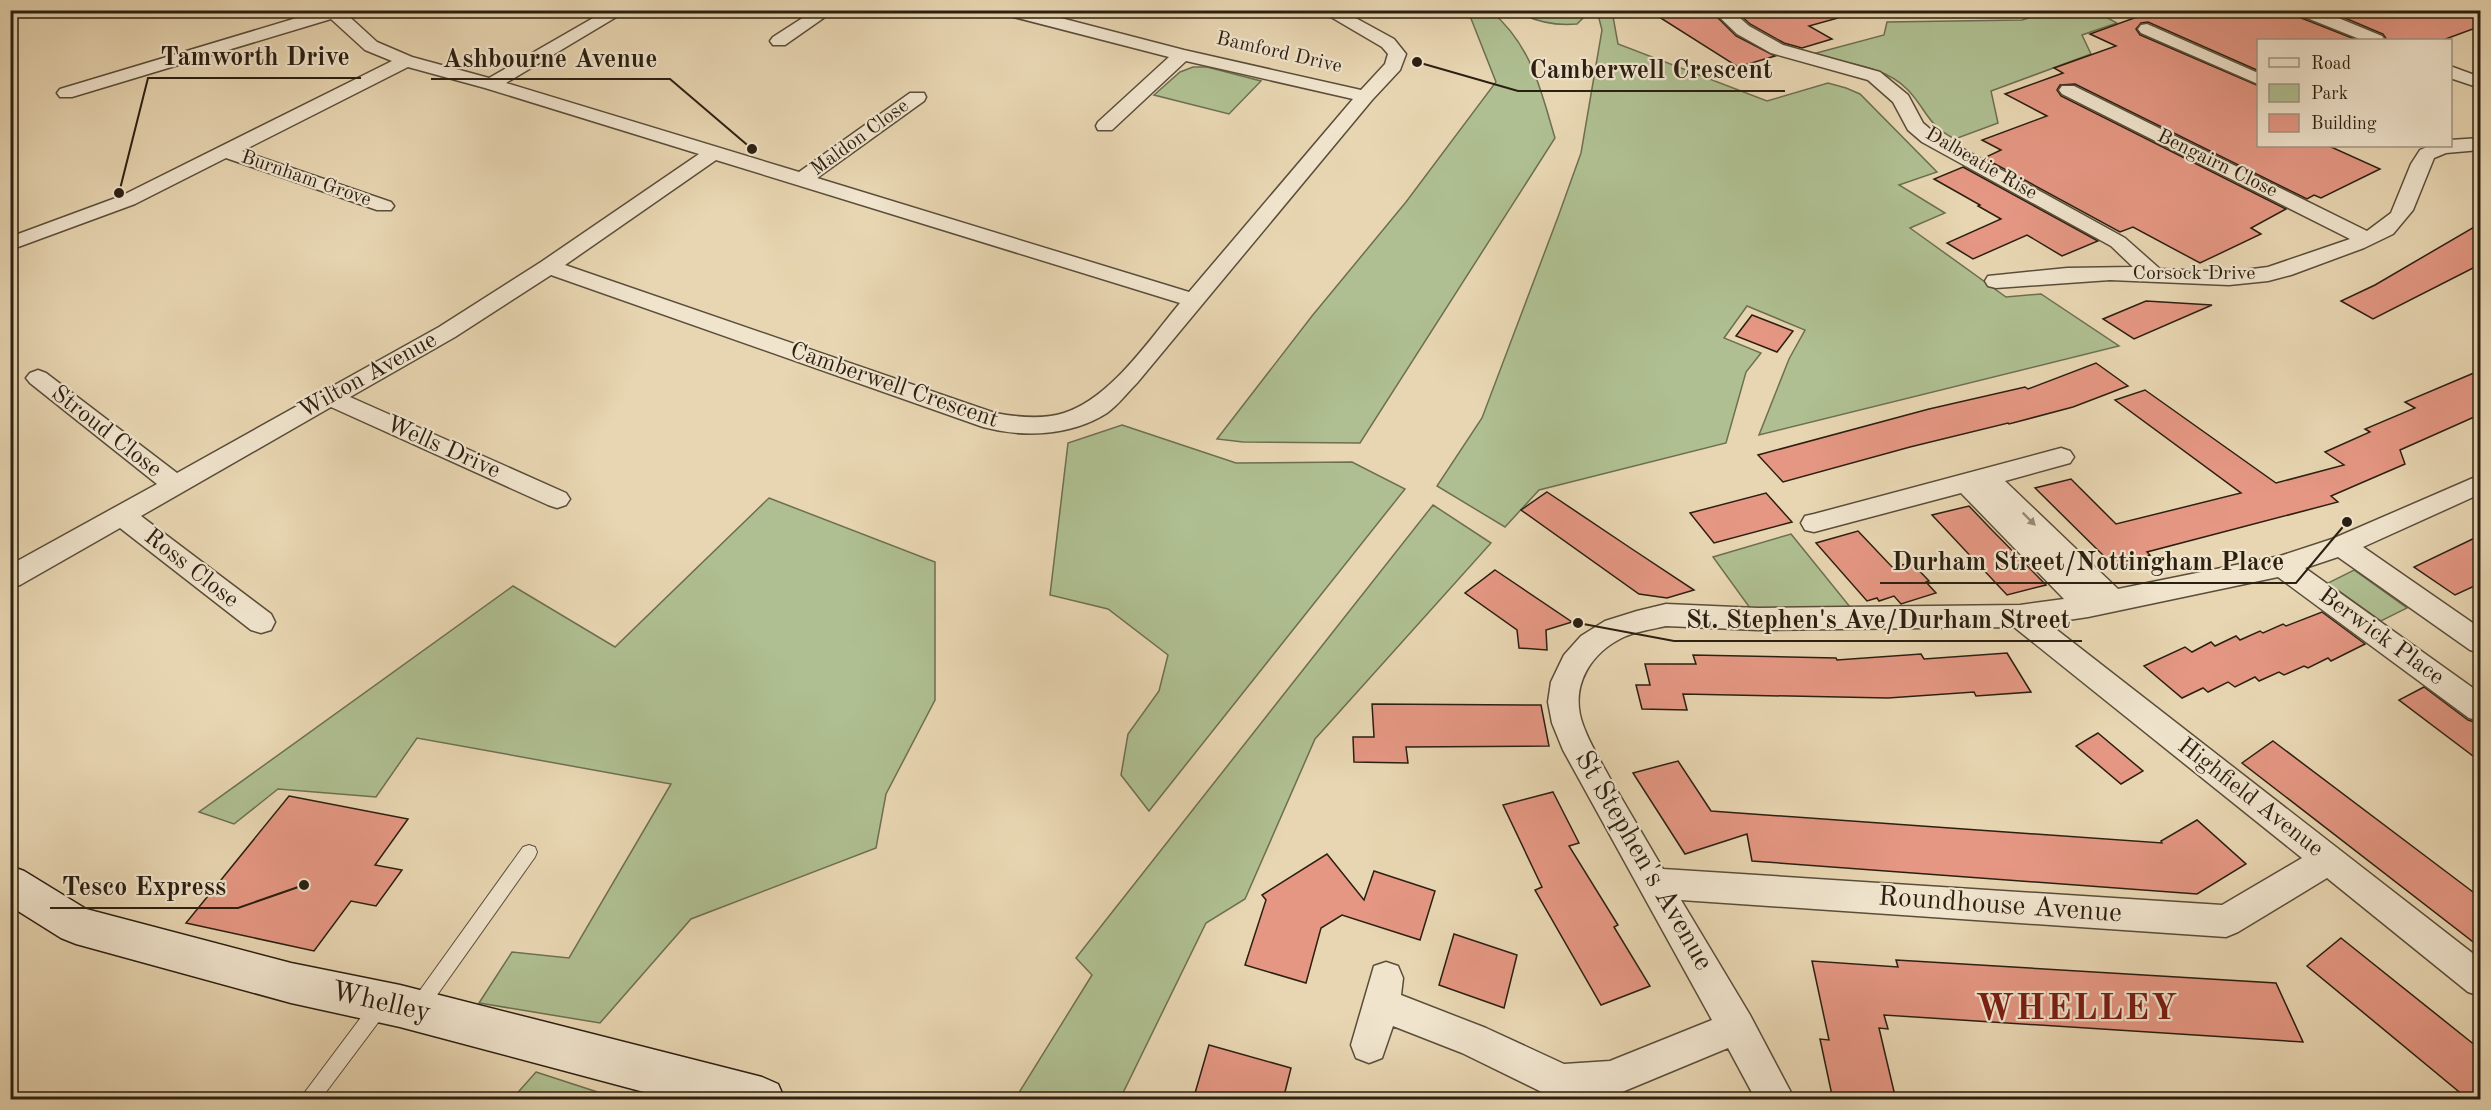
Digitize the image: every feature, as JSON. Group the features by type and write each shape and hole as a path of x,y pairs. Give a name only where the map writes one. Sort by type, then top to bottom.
{"main road":[{"name":"Whelley","path":"10,884 76,925 291,983 400,1006 762,1100"}],"street":[{"path":"490,84 620,10"},
{"path":"779,41 827,10"},
{"name":"Bamford Drive","path":"1008,10 1182,55 1365,96"},
{"name":"Camberwell Crescent","path":"549,267 992,421 1023,427 1058,424 1098,407 1129,378 1365,96 1394,66 1397,54 1388,42 1327,10"},
{"name":"Dalbeatie Rise","path":"1720,10 1743,30 1777,49 1874,76 1893,90 1915,126 1929,138 2118,242 2153,274"},
{"path":"2303,10 2374,39"},
{"path":"66,93 98,88 333,12 371,46 406,60 803,179 1193,300"},
{"path":"2147,29 2175,35 2257,78"},
{"path":"761,36 798,46"},
{"path":"1124,131 1096,124 1182,55"},
{"path":"10,244 128,200 406,60"},
{"path":"2452,71 2481,83"},
{"name":"Bengairn Close","path":"2068,90 2095,97 2366,239"},
{"path":"897,92 936,103"},
{"name":"Maldon Close","path":"803,179 917,98"},
{"path":"2452,147 2481,144"},
{"path":"2410,147 2427,154 2447,147"},
{"name":"Burnham Grove","path":"227,152 384,206"},
{"name":"Wilton Avenue","path":"10,578 447,332 549,267 713,153"},
{"name":"Corsock Drive","path":"1996,281 2065,274 2153,274 2202,278 2269,274 2327,255 2366,239 2389,226 2399,217 2410,198 2427,154"},
{"path":"362,218 403,195"},
{"name":"Stroud Close","path":"38,378 175,485"},
{"name":"Wells Drive","path":"329,397 557,499"},
{"path":"1814,523 2061,457"},
{"path":"1977,481 2100,604"},
{"name":"St Stephen's Avenue","path":"1777,1100 1578,750 1567,723 1563,702 1566,682 1574,663 1591,644 1615,629 1666,615 1758,619 2020,616 2100,604 2282,566 2341,546 2481,484"},
{"name":"Ross Close","path":"122,516 261,622"},
{"path":"2341,546 2481,642"},
{"name":"Berwick Place","path":"2282,566 2481,709"},
{"name":"Highfield Avenue","path":"2020,616 2481,980"},
{"name":"Roundhouse Avenue","path":"1654,883 2226,921 2328,860"},
{"path":"1369,1045 1384,992 1473,1040 1563,1083 1610,1079 1737,1027"}],"lane":[{"path":"308,1100 400,1006 529,852"}],"green space":[{"path":"1490,10 1516,38 1525,53 1539,85 1555,138 1360,443 1243,442 1217,439 1312,316 1406,202 1496,82 1468,11"},
{"path":"2093,10 2117,23 2082,35 2091,54 1991,91 1998,123 1955,139 1946,134 1928,117 1908,90 1887,75 1862,66 1809,55 1884,35 1887,22 2022,20 2050,11"},
{"path":"1516,11 1582,11 1584,17 1577,24 1561,24 1538,20"},
{"path":"1597,11 1612,11 1618,44 1767,101 1828,83 1860,94 1937,172 1899,185 1945,213 1910,228 2006,297 2041,294 2119,346 1759,435 1789,359 1805,330 1747,306 1724,338 1761,353 1746,372 1726,443 1539,490 1505,527 1437,486 1482,418 1581,153 1602,30"},
{"path":"1193,67 1207,67 1261,81 1229,114 1154,95 1180,72"},
{"path":"1122,425 1236,463 1352,462 1405,489 1149,811 1121,775 1128,734 1159,691 1168,655 1108,609 1050,595 1068,443"},
{"path":"769,498 935,562 935,700 886,794 876,848 691,919 600,1023 479,1003 512,952 569,958 671,784 417,738 376,797 278,789 234,824 199,812 513,586 615,647"},
{"path":"1433,505 1491,543 1315,739 1245,899 1206,923 1120,1099 1015,1099 1092,975 1076,958"},
{"path":"1791,534 1859,618 1758,619 1713,557"},
{"path":"2354,570 2407,608 2381,621 2328,583"},
{"path":"536,1072 619,1099 512,1099"}],"building":[{"path":"1648,10 1710,10 1736,36 1775,56 1738,67"},
{"path":"1735,10 1837,10 1838,18 1809,26 1832,39 1802,48 1784,43 1750,24"},
{"path":"2156,10 2293,10 2296,16 2354,39 2257,39 2257,70 2148,22 2141,23 2136,29 2140,35 2257,85 2257,147 2331,147 2380,169 2321,198 2314,195 2307,199 2075,84 2060,85 2057,90 2061,96 2286,209 2251,228 2261,234 2200,263 2133,227 2120,232 1984,158 2001,150 1982,140 2047,116 2005,94 2063,73 2054,68 2116,46 2090,34"},
{"path":"2326,10 2481,10 2481,26 2446,39 2386,39 2383,34"},
{"path":"1963,167 2098,241 2062,256 2027,235 1973,259 1947,243 2001,219 1934,179"},
{"path":"2481,223 2481,264 2373,319 2341,301 2375,285"},
{"path":"2146,301 2212,305 2134,339 2103,319"},
{"path":"1752,315 1793,331 1777,352 1736,336"},
{"path":"2096,363 2128,386 2073,407 1910,447 1783,482 1758,455 1929,409 2025,387 2028,389"},
{"path":"2481,370 2481,414 2400,450 2405,464 2331,496 2338,502 2147,552 2150,555 2113,565 2035,488 2071,479 2116,524 2241,493 2115,400 2145,390 2276,483 2344,465 2325,452 2370,432 2365,429 2415,408 2405,402"},
{"path":"1547,492 1694,590 1667,598 1639,594 1521,510"},
{"path":"1766,493 1792,522 1714,543 1690,513"},
{"path":"1969,506 2046,585 2007,595 1932,515"},
{"path":"1858,531 1893,568 1911,562 1929,581 1926,582 1936,593 1901,604 1894,596 1879,601 1877,598 1867,601 1816,543"},
{"path":"2481,535 2481,583 2455,595 2414,567"},
{"path":"1495,570 1572,622 1546,630 1547,650 1519,648 1517,630 1465,593"},
{"path":"2322,612 2365,644 2331,661 2328,658 2308,668 2304,666 2284,675 2279,672 2259,681 2255,677 2235,687 2228,682 2208,692 2203,688 2182,698 2144,666 2185,647 2192,652 2211,642 2215,646 2236,636 2240,640 2260,631 2263,633 2283,624 2286,626"},
{"path":"2007,653 2031,692 1976,696 1974,692 1888,698 1683,694 1687,710 1642,709 1636,685 1650,685 1645,664 1696,664 1693,655 1836,658 1837,660 1921,654 1924,659"},
{"path":"2424,687 2468,720 2481,724 2481,762 2399,700"},
{"path":"1372,704 1541,705 1549,746 1406,747 1408,763 1354,762 1353,737 1374,737"},
{"path":"2098,733 2143,771 2121,784 2076,746"},
{"path":"2273,741 2481,898 2481,948 2242,763"},
{"path":"1678,761 1711,811 2162,843 2161,841 2197,820 2246,864 2197,894 1752,861 1747,834 1685,854 1633,773"},
{"path":"1553,792 1579,843 1569,846 1618,925 1614,927 1650,986 1601,1005 1535,890 1542,887 1503,805"},
{"path":"289,796 408,819 375,865 402,870 376,906 351,901 314,951 186,923"},
{"path":"1327,854 1364,900 1374,871 1435,891 1420,940 1342,915 1321,928 1306,983 1245,965 1266,900 1262,895"},
{"path":"1454,934 1517,955 1504,1008 1439,985"},
{"path":"2341,938 2481,1050 2481,1100 2469,1100 2307,966"},
{"path":"1896,960 2276,983 2303,1042 1884,1015 1888,1029 1879,1028 1896,1100 1833,1100 1820,1039 1829,1040 1812,961 1898,967"},
{"path":"1209,1045 1291,1068 1283,1100 1193,1100"}],"place":[{"name":"Camberwell Crescent","path":"1417,62"},
{"name":"Ashbourne Avenue","path":"752,149"},
{"name":"Tamworth Drive","path":"119,193"},
{"name":"Durham Street/Nottingham Place","path":"2347,522"},
{"name":"St. Stephen's Ave/Durham Street","path":"1578,623"},
{"name":"Tesco Express","path":"304,885"}],"district":[{"name":"WHELLEY","path":"2077,1010"}]}
